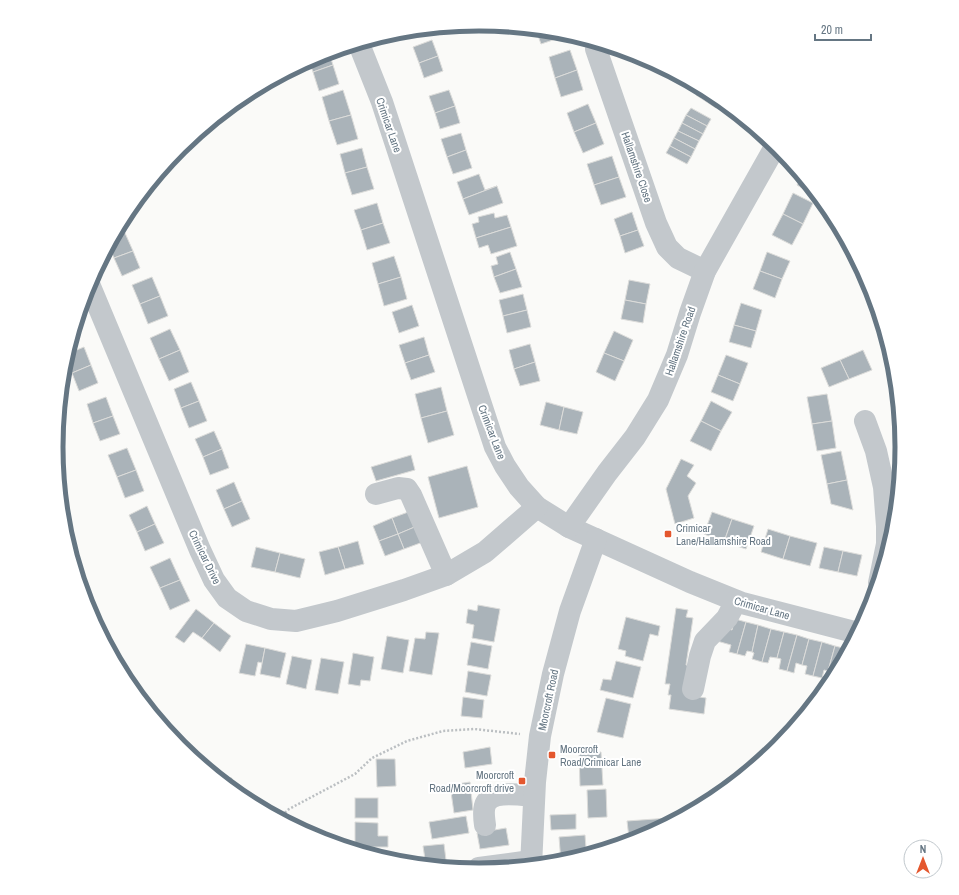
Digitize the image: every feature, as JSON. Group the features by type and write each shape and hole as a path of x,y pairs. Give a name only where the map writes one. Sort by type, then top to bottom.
{"street":[{"name":"Hallamshire Close","path":"596,48 656,223 667,247 678,258 705,271"},
{"name":"Crimicar Lane","path":"360,49 382,102 495,447 505,466 519,487 537,507 569,527 690,582 736,601 853,632"},
{"name":"Hallamshire Road","path":"569,527 607,473 635,437 658,400 677,355 705,271 772,151"},
{"name":"Crimicar Drive","path":"93,293 200,550 214,580 227,598 246,611 271,619 296,621 337,611 404,590 446,574 485,552 537,507"},
{"path":"865,421 876,451 884,487 887,533"},
{"path":"376,494 398,488 407,489 446,574"},
{"name":"Moorcroft Road","path":"531,860 534,796 540,736 553,674 570,612 596,539"},
{"path":"693,689 700,656 705,641 727,618 736,601"},
{"path":"485,824 484,812 486,803 492,797 503,794 534,796"}],"path":[{"path":"283,814 289,809 355,774 372,758 407,741 443,731 474,729 540,736"}],"building":[{"path":"538,36 558,38 541,44"},
{"path":"432,40 438,56 419,63 413,47"},
{"path":"570,50 577,70 555,78 549,57"},
{"path":"438,56 443,71 424,78 419,63"},
{"path":"331,59 333,65 313,72 311,67"},
{"path":"333,65 339,84 319,91 313,72"},
{"path":"577,70 583,90 561,97 555,78"},
{"path":"343,90 351,115 329,121 322,97"},
{"path":"449,90 455,106 435,113 429,96"},
{"path":"698,93 717,106 716,108 696,95"},
{"path":"588,104 596,123 574,132 567,113"},
{"path":"455,106 460,123 440,129 435,113"},
{"path":"691,108 711,119 707,126 686,115"},
{"path":"351,115 358,139 337,145 329,121"},
{"path":"686,115 707,126 703,134 682,123"},
{"path":"596,123 604,144 583,153 574,132"},
{"path":"682,123 703,134 699,141 678,131"},
{"path":"678,131 699,141 695,149 674,138"},
{"path":"461,133 466,150 447,157 441,139"},
{"path":"674,138 695,149 691,157 670,146"},
{"path":"670,146 691,157 687,164 666,153"},
{"path":"362,148 367,167 345,173 340,154"},
{"path":"466,150 472,168 453,174 447,157"},
{"path":"612,156 619,177 594,185 587,164"},
{"path":"367,167 374,189 352,195 345,173"},
{"path":"479,174 485,190 497,186 463,199 457,182"},
{"path":"619,177 626,197 601,205 594,185"},
{"path":"799,181 808,192 797,185"},
{"path":"497,186 503,203 469,215 463,199"},
{"path":"793,193 813,203 803,224 783,214"},
{"path":"377,203 383,223 361,230 354,210"},
{"path":"632,212 638,230 620,236 614,219"},
{"path":"494,213 495,218 507,215 511,227 476,238 472,224 479,222 478,217"},
{"path":"783,214 803,224 792,245 772,235"},
{"path":"383,223 390,243 367,250 361,230"},
{"path":"511,227 517,246 491,254 488,245 479,248 476,238"},
{"path":"638,230 644,246 625,253 620,236"},
{"path":"125,233 133,251 114,258 112,252 122,234"},
{"path":"133,251 140,268 122,276 114,258"},
{"path":"510,252 516,269 494,277 491,266 498,264 496,257"},
{"path":"767,252 790,261 782,279 760,271"},
{"path":"394,256 401,277 378,284 372,263"},
{"path":"516,269 522,287 500,293 494,277"},
{"path":"760,271 782,279 775,298 753,289"},
{"path":"152,277 160,296 140,304 132,285"},
{"path":"401,277 407,299 384,306 378,284"},
{"path":"629,280 650,284 646,304 625,300"},
{"path":"523,294 527,310 503,316 499,300"},
{"path":"160,296 168,316 148,324 140,304"},
{"path":"625,300 646,304 643,323 621,319"},
{"path":"741,303 762,310 756,331 734,325"},
{"path":"412,305 419,326 399,333 392,312"},
{"path":"527,310 531,327 507,333 503,316"},
{"path":"734,325 756,331 751,348 729,342"},
{"path":"170,329 180,350 159,359 150,338"},
{"path":"614,331 633,340 624,361 604,353"},
{"path":"424,337 429,355 405,363 399,345"},
{"path":"530,344 535,362 514,369 509,350"},
{"path":"84,347 91,365 72,373 71,369 74,351"},
{"path":"180,350 189,372 169,381 159,359"},
{"path":"863,350 872,370 849,379 840,360"},
{"path":"604,353 624,361 615,381 596,372"},
{"path":"429,355 435,372 411,380 405,363"},
{"path":"726,355 748,363 740,384 718,375"},
{"path":"840,360 849,379 829,387 821,368"},
{"path":"535,362 540,381 520,386 514,369"},
{"path":"91,365 98,383 79,391 72,373"},
{"path":"718,375 740,384 733,401 711,392"},
{"path":"191,382 199,401 181,408 174,389"},
{"path":"441,387 447,411 421,418 415,394"},
{"path":"827,394 832,421 812,424 807,397"},
{"path":"106,397 113,416 93,423 87,404"},
{"path":"199,401 207,421 189,428 181,408"},
{"path":"711,401 732,412 721,431 701,421"},
{"path":"546,402 564,407 559,430 540,425"},
{"path":"564,407 583,412 577,434 559,430"},
{"path":"447,411 454,435 428,443 421,418"},
{"path":"113,416 120,434 100,441 93,423"},
{"path":"701,421 721,431 711,451 690,441"},
{"path":"832,421 836,448 817,451 812,424"},
{"path":"214,431 222,449 203,457 195,439"},
{"path":"127,448 136,470 117,477 108,455"},
{"path":"222,449 229,468 210,475 203,457"},
{"path":"841,451 847,480 827,484 821,455"},
{"path":"411,455 415,470 376,481 371,467"},
{"path":"681,459 694,465 687,476 696,483 688,496 694,518 675,524 666,489"},
{"path":"467,466 478,507 439,518 428,477"},
{"path":"136,470 144,491 125,498 117,477"},
{"path":"847,480 853,510 831,504 827,484"},
{"path":"234,482 242,501 224,509 216,490"},
{"path":"242,501 250,519 232,527 224,509"},
{"path":"147,506 155,524 137,532 129,515"},
{"path":"411,511 417,526 398,534 392,518"},
{"path":"712,512 732,519 724,542 704,534"},
{"path":"392,518 398,534 379,541 373,526"},
{"path":"732,519 754,526 746,549 724,542"},
{"path":"155,524 164,543 145,551 137,532"},
{"path":"417,526 423,542 404,549 398,534"},
{"path":"768,529 790,536 783,559 761,552"},
{"path":"398,534 404,549 385,556 379,541"},
{"path":"790,536 817,543 810,566 783,559"},
{"path":"358,541 364,564 345,569 338,547"},
{"path":"256,547 280,553 275,572 251,567"},
{"path":"338,547 345,569 325,575 319,552"},
{"path":"824,547 843,551 838,572 819,568"},
{"path":"843,551 862,555 857,576 838,572"},
{"path":"280,553 305,559 300,578 275,572"},
{"path":"170,558 180,580 160,588 150,567"},
{"path":"180,580 190,601 170,610 160,588"},
{"path":"478,605 500,609 494,642 472,638 474,625 466,623 468,609 477,611"},
{"path":"676,608 688,610 686,617 693,618 686,665 692,666 687,695 706,698 704,714 669,709 671,695 668,695 670,684 665,684"},
{"path":"196,609 214,623 202,638 193,632 184,643 175,637"},
{"path":"626,617 660,626 658,636 650,634 643,661 625,656 626,651 618,649"},
{"path":"735,619 746,622 737,654 729,652 731,645 717,641 721,627 732,630"},
{"path":"746,622 758,625 752,652 747,651 745,656 737,654"},
{"path":"214,623 231,636 220,652 202,638"},
{"path":"758,625 771,629 762,662 752,659 754,653 752,652"},
{"path":"771,629 784,632 777,658 770,657 768,663 762,662"},
{"path":"426,632 439,633 432,675 409,671 415,638 425,639"},
{"path":"784,632 797,635 787,671 779,669 781,659 777,658"},
{"path":"797,635 809,639 802,665 796,663 794,673 787,671"},
{"path":"387,636 409,640 403,673 381,669"},
{"path":"809,639 822,642 813,676 805,674 807,666 802,665"},
{"path":"471,642 492,646 488,669 467,665"},
{"path":"822,642 835,646 828,671 824,670 822,678 813,676"},
{"path":"246,644 265,648 262,663 258,662 255,676 239,673"},
{"path":"835,646 844,648 831,672 828,671"},
{"path":"265,648 286,653 280,678 260,674"},
{"path":"353,653 374,657 370,681 361,680 360,686 348,684"},
{"path":"292,656 312,660 306,689 286,684"},
{"path":"321,658 344,662 338,694 315,690"},
{"path":"616,661 641,667 633,698 600,690 603,679 611,680"},
{"path":"468,671 491,675 487,696 465,692"},
{"path":"463,697 484,700 482,718 461,716"},
{"path":"606,698 631,704 623,738 597,732"},
{"path":"490,747 492,764 465,768 463,752"},
{"path":"601,752 603,785 580,786 579,753"},
{"path":"376,759 395,759 396,786 377,787"},
{"path":"225,778 232,778 232,782"},
{"path":"470,782 473,810 454,813 450,785"},
{"path":"606,789 607,817 588,818 587,790"},
{"path":"355,798 378,798 378,818 355,818"},
{"path":"576,814 576,829 551,830 550,815"},
{"path":"466,816 469,833 432,839 429,822"},
{"path":"669,818 629,836 627,821"},
{"path":"355,822 378,823 378,836 388,836 388,847 362,847 355,845"},
{"path":"506,828 509,845 480,849 477,833"},
{"path":"585,835 586,848 595,848 561,856 559,837"},
{"path":"444,844 446,862 425,860 423,846"}],"place":[{"name":"Crimicar Lane/Hallamshire Road","path":"668,534"},
{"name":"Moorcroft Road/Crimicar Lane","path":"552,755"},
{"name":"Moorcroft Road/Moorcroft drive","path":"522,781"}]}
